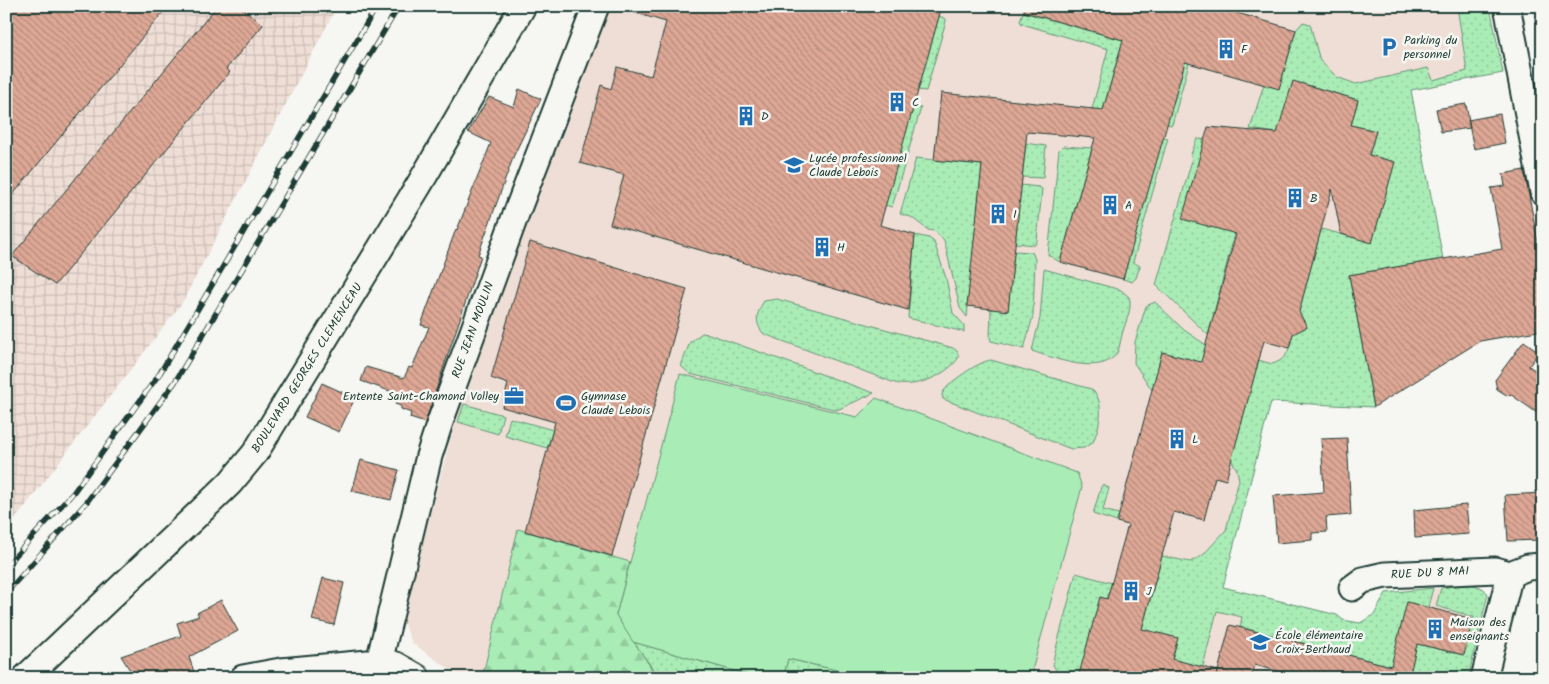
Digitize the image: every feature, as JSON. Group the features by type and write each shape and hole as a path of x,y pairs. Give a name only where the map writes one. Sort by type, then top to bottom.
{"street":[{"name":"BOULEVARD GEORGES CLEMENCEAU","path":"25,678 230,483 255,453 419,185 524,6"},
{"name":"RUE JEAN MOULIN","path":"379,662 429,456 440,422 516,214 596,6"},
{"path":"1507,6 1543,192"},
{"name":"RUE DU 8 MAI","path":"1352,588 1363,580 1385,575 1495,570 1510,574 1528,567 1543,566"},
{"path":"1484,678 1510,574"},
{"path":"243,678 341,671 379,662 395,666 416,678"}],"shaded area":[{"path":"6,6 337,6 182,303 6,531"},
{"path":"607,6 1490,6 1503,73 1411,90 1443,259 1349,275 1374,407 1271,402 1223,587 1337,615 1343,620 1360,623 1374,615 1386,593 1478,585 1484,588 1488,594 1468,678 462,678 412,643 402,619 455,422 515,246"}],"green space":[{"path":"1457,6 1490,6 1503,73 1411,90 1443,259 1349,275 1374,407 1271,402 1223,587 1337,615 1343,620 1360,623 1374,615 1386,593 1433,588 1428,607 1398,639 1463,655 1474,617 1436,606 1441,588 1460,585 1479,586 1488,594 1468,678 1409,678 1410,671 1240,627 1242,617 1217,611 1200,678 1172,659 1177,638 1142,629 1162,556 1190,562 1202,556 1226,530 1239,480 1237,470 1231,459 1254,377 1162,352 1152,390 1134,363 1135,342 1146,306 1155,302 1184,330 1206,345 1272,364 1282,359 1288,351 1294,330 1298,331 1306,327 1297,318 1321,229 1372,242 1394,162 1369,155 1376,131 1351,125 1358,100 1304,84 1296,111 1277,133 1250,129 1264,84 1279,88 1296,30 1303,22 1310,24 1320,61 1337,77 1356,84 1428,68 1433,80 1467,71"},
{"path":"1023,12 1123,40 1103,110 1092,109 1108,49 1022,24 1020,21"},
{"path":"939,16 946,19 946,21 926,91 918,90"},
{"path":"1185,62 1189,63 1172,125 1167,124"},
{"path":"913,107 921,108 892,207 885,205"},
{"path":"1163,137 1168,138 1133,262 1140,266 1136,278 1132,282 1123,279"},
{"path":"1197,139 1259,142 1208,335 1156,285 1192,160 1191,154"},
{"path":"1026,143 1046,146 1043,178 1022,177"},
{"path":"1063,146 1092,148 1060,262 1048,255 1059,150"},
{"path":"916,158 982,165 967,317 960,308 944,240 934,231 928,230 911,217 900,214"},
{"path":"1021,185 1042,189 1035,245 1015,243"},
{"path":"915,235 929,238 934,242 946,278 953,313 964,325 964,332 908,318"},
{"path":"1014,251 1032,252 1035,259 1033,316 1024,349 991,341 990,338 991,309 1008,310"},
{"path":"1044,269 1121,290 1129,297 1130,310 1119,348 1110,360 1100,364 1077,364 1032,351 1040,318"},
{"path":"777,299 953,348 957,351 959,357 947,370 930,379 912,384 895,383 764,334 757,322 759,310 764,301"},
{"path":"702,333 874,393 837,410 690,374 681,366 690,342"},
{"path":"991,360 1091,389 1099,400 1100,407 1098,429 1093,442 1084,448 1071,449 943,399 942,394 956,379 979,364"},
{"path":"680,374 857,417 876,398 1077,473 1082,487 1033,667 1033,678 872,678 788,659 783,678 759,678 633,642 616,615"},
{"path":"464,404 503,415 498,434 458,422"},
{"path":"510,418 553,430 547,448 505,436"},
{"path":"1103,484 1109,488 1103,510 1119,514 1117,522 1093,514"},
{"path":"518,529 630,562 616,615 660,678 482,678"},
{"path":"1076,573 1112,583 1078,678 1061,678 1053,665 1054,656"},
{"path":"633,642 759,678 660,678"},
{"path":"788,659 872,678 783,678"}],"building":[{"path":"6,6 168,6 6,203"},
{"path":"217,6 240,6 263,25 226,69 230,72 55,285 12,256"},
{"name":"D","path":"630,6 942,6 880,225 915,235 908,310 610,224 624,175 580,163 601,85 611,89 617,67 651,76 666,22 629,11"},
{"path":"1024,6 1213,6 1296,30 1279,89 1185,62 1123,279 1060,262 1095,138 1027,132 1008,311 967,306 982,165 934,160 941,93 1103,110 1123,40 1024,12"},
{"path":"1293,81 1358,100 1351,125 1376,131 1369,155 1395,162 1372,243 1341,234 1332,189 1299,312 1307,327 1293,334 1289,348 1264,341 1226,480 1215,477 1204,520 1174,512 1142,629 1178,638 1172,659 1218,671 1217,675 1230,625 1391,666 1407,602 1473,619 1464,655 1417,644 1409,678 1303,678 1255,665 1251,678 1078,678 1100,597 1107,599 1128,525 1117,522 1162,352 1201,362 1236,234 1182,219 1208,127 1277,133"},
{"path":"519,89 541,99 514,155 478,255 481,256 425,423 410,418 411,413 395,404 398,394 361,381 366,367 404,378 409,367 412,368 429,327 421,325 456,229 491,143 468,132 489,97 514,107"},
{"path":"1466,104 1470,128 1441,132 1436,109"},
{"path":"1500,114 1505,143 1474,149 1468,120"},
{"path":"1524,170 1543,268 1543,330 1480,341 1374,407 1349,275 1502,249 1491,188 1505,186 1503,174"},
{"name":"Gymnase Claude Lebois","path":"530,242 687,289 612,556 525,531 555,422 502,407 508,384 491,378"},
{"path":"1524,341 1539,352 1529,366 1543,376 1543,417 1510,394 1508,396 1497,389 1495,380"},
{"path":"322,383 355,398 339,432 305,417"},
{"path":"1347,438 1351,515 1326,517 1327,532 1312,533 1312,540 1277,543 1273,496 1324,492 1321,439"},
{"path":"361,460 399,470 391,500 352,491"},
{"path":"1543,493 1543,540 1508,541 1505,495"},
{"path":"1466,505 1469,534 1415,538 1414,510"},
{"path":"323,578 344,583 334,625 312,620"},
{"path":"221,600 238,631 189,657 194,672 176,678 135,678 121,656 181,636 177,623 199,616 197,613"}],"railway":[{"path":"6,566 73,493 160,373 377,6"},
{"path":"6,593 86,503 175,382 399,6"}],"place":[{"name":"Parking du personnel","path":"1389,47"},
{"name":"F","path":"1226,49"},
{"name":"C","path":"897,102"},
{"name":"D","path":"746,116"},
{"name":"Lycée professionnel Claude Lebois","path":"794,165"},
{"name":"B","path":"1295,198"},
{"name":"A","path":"1110,205"},
{"name":"I","path":"998,214"},
{"name":"H","path":"822,247"},
{"name":"Entente Saint-Chamond Volley","path":"514,396"},
{"name":"Gymnase Claude Lebois","path":"566,403"},
{"name":"L","path":"1177,439"},
{"name":"J","path":"1131,591"},
{"name":"Maison des enseignants","path":"1435,629"},
{"name":"École élémentaire Croix-Berthaud","path":"1260,642"}]}
